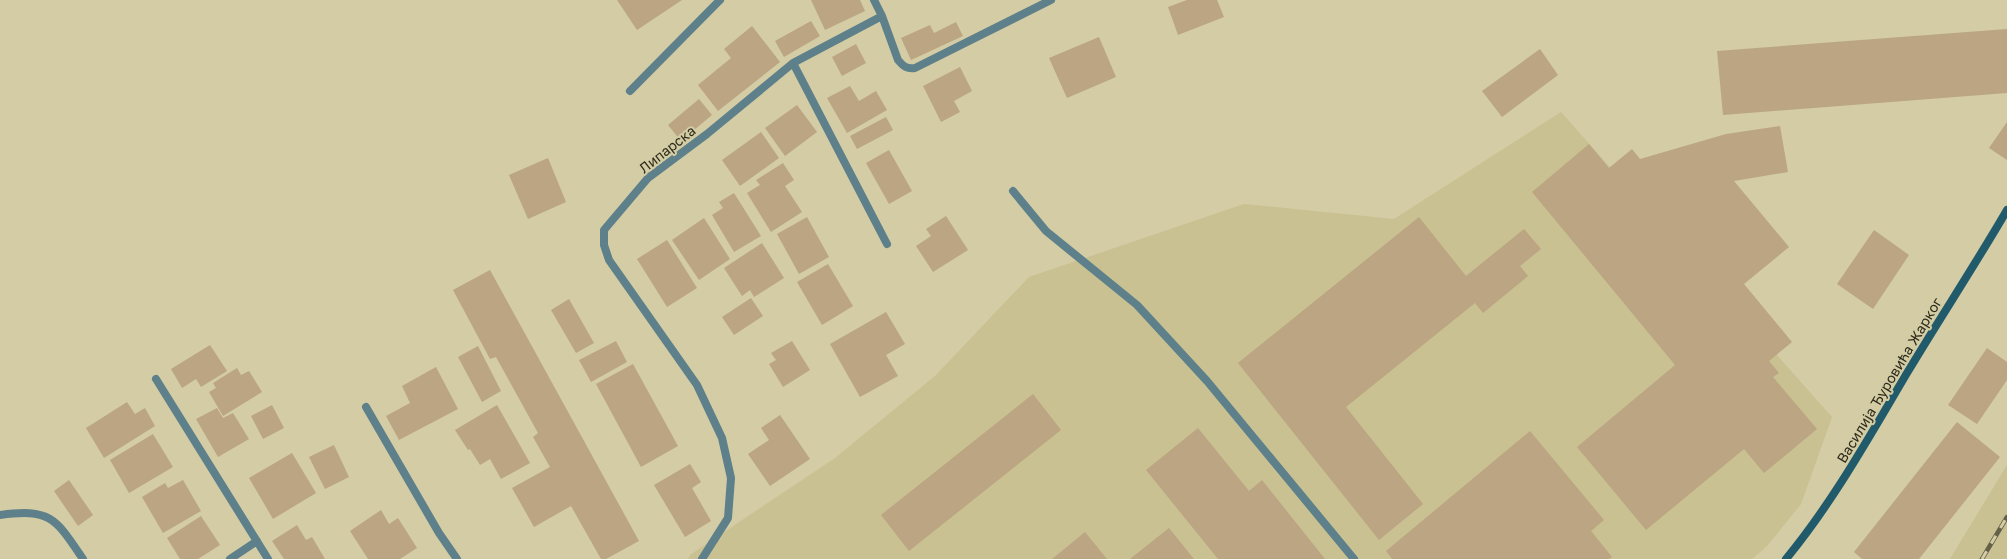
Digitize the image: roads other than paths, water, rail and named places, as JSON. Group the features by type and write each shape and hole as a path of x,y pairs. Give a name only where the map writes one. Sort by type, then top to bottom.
{"main road":[{"name":"Василија Ђуровића Жарког","path":"1786,559 1809,531 1839,488 1929,336 1971,271 2007,210"}],"street":[{"path":"630,91 720,0"},
{"path":"874,0 882,16 898,60 903,67 908,69 915,68 1052,0"},
{"name":"Липарска","path":"702,559 728,518 731,478 722,438 697,385 609,260 604,245 604,230 648,178 707,134 793,63 882,16"},
{"path":"793,63 887,244"},
{"path":"1013,191 1046,231 1142,311 1207,381 1354,559"},
{"path":"156,379 268,559"},
{"path":"366,407 439,533 456,559"},
{"path":"0,515 33,512 48,516 61,526 83,559"},
{"path":"230,559 257,541"}],"railway":[{"path":"1982,559 2007,517"}]}
